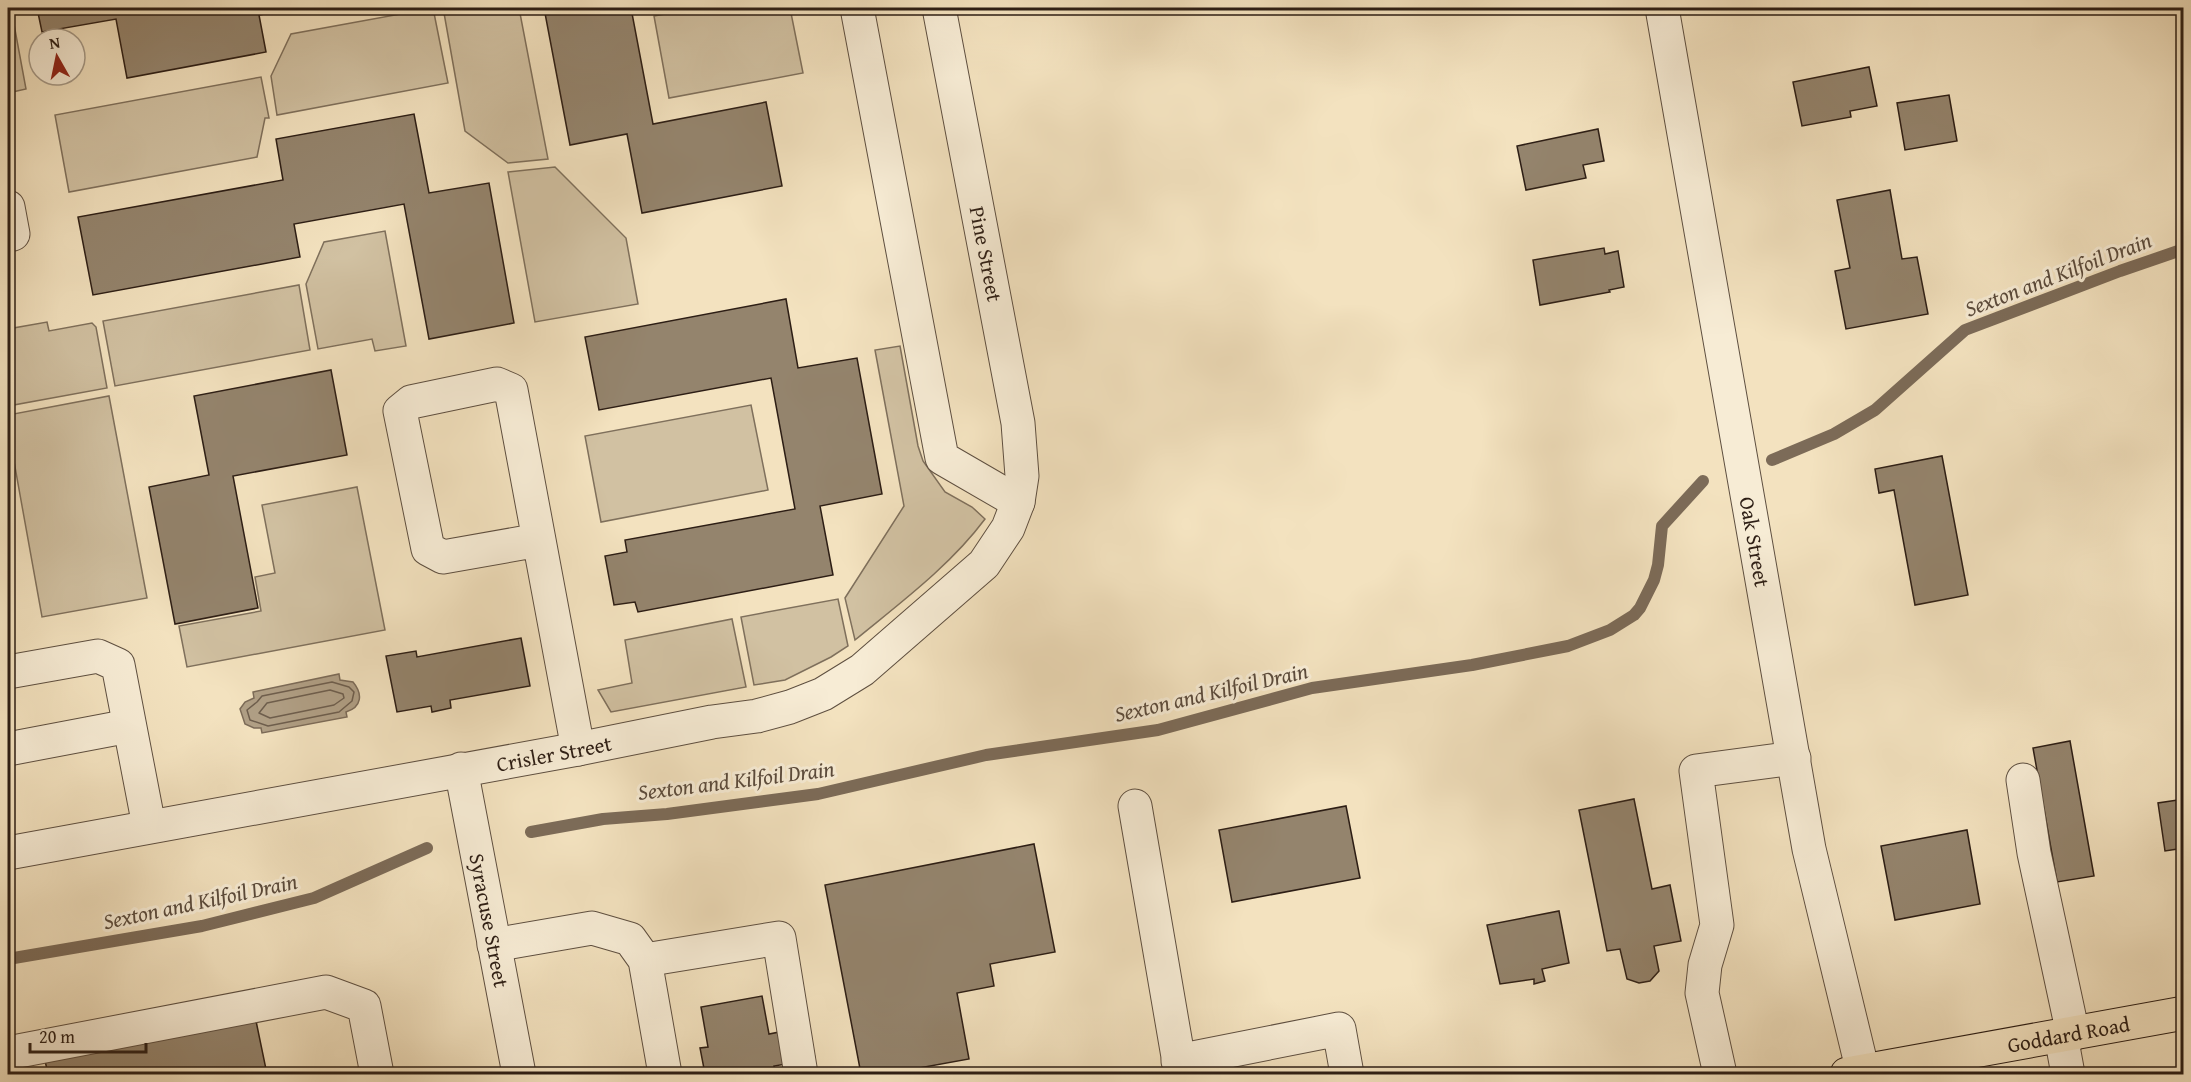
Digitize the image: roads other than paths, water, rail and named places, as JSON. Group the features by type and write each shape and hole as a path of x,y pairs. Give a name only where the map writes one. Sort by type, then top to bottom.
{"main road":[{"name":"Goddard Road","path":"1855,1073 2184,1013"}],"street":[{"path":"857,8 942,458 1018,502"},
{"name":"Pine Street","path":"939,8 1018,423 1022,476 1018,502"},
{"name":"Oak Street","path":"1662,8 1809,849 1855,1073"},
{"path":"8,207 13,234 8,235"},
{"path":"539,540 443,557 428,549 400,411 411,402 497,384 511,390 539,540 578,749"},
{"name":"Crisler Street","path":"8,853 578,749 712,722 757,717 790,707 823,694 862,670 984,564 1008,528 1018,502"},
{"path":"8,672 98,656 118,665 149,826"},
{"path":"8,748 129,726"},
{"path":"1720,1074 1702,993 1705,965 1717,926 1696,771 1794,758"},
{"name":"Syracuse Street","path":"460,769 519,1074"},
{"path":"2023,780 2067,1035 2068,1074"},
{"path":"1135,806 1180,1068 1339,1029 1347,1074"},
{"path":"494,945 592,928 630,939 645,960 665,1074"},
{"path":"645,960 779,939 801,1074"},
{"path":"8,1053 326,992 364,1006 376,1074"}],"water":[{"path":"339,674 340,680 353,682 359,695 355,707 346,712 347,717 262,733 261,728 245,724 240,709 245,702 254,698 253,692"}],"waterway":[{"name":"Sexton and Kilfoil Drain","path":"1772,460 1834,434 1875,410 1965,330 2184,249"},
{"name":"Sexton and Kilfoil Drain","path":"531,832 603,819 667,814 818,794 986,755 1158,730 1312,688 1472,665 1568,646 1610,630 1634,615 1640,608 1654,580 1662,526 1703,481"},
{"name":"Sexton and Kilfoil Drain","path":"8,959 202,926 314,898 427,848"}]}
